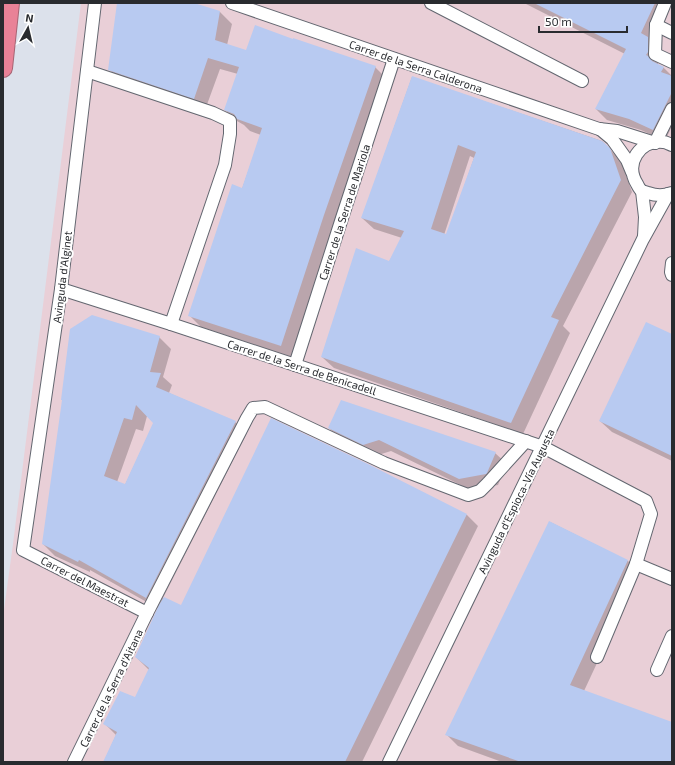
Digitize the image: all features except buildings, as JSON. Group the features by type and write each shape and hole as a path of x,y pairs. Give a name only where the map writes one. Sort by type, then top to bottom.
{"highway":[{"path":"3,68 11,6"}],"street":[{"name":"Avinguda d'Alginet","path":"22,550 61,289 95,3"},
{"name":"Carrer de la Serra Calderona","path":"232,3 599,129 617,131 666,142"},
{"path":"430,3 582,81"},
{"path":"665,3 656,25 655,54 672,62"},
{"path":"656,25 672,33"},
{"name":"Carrer de la Serra de Mariola","path":"294,365 394,59"},
{"path":"87,71 213,113 230,121 230,134 225,165 171,324"},
{"path":"632,172 632,163 635,156 641,149 648,144 666,142 672,109"},
{"name":"Carrer de la Serra Calderona","path":"599,129 612,139 627,160 634,180 642,191"},
{"path":"643,240 645,217 642,191 654,195 664,196 670,193"},
{"name":"Avinguda d'Espioca-Vía Augusta","path":"389,762 643,240 670,193"},
{"path":"672,263 672,275"},
{"name":"Carrer de la Serra de Benicadell","path":"61,289 543,447 646,501 651,514 636,564 597,656"},
{"name":"Carrer de la Serra d'Aitana","path":"74,762 147,613 253,408 265,407 384,463 468,495 480,491 526,441"},
{"name":"Carrer del Maestrat","path":"22,550 147,613"},
{"path":"636,564 672,579"},
{"path":"657,670 672,636"}],"shaded area":[{"path":"81,3 672,3 672,762 3,762 3,617"}]}
